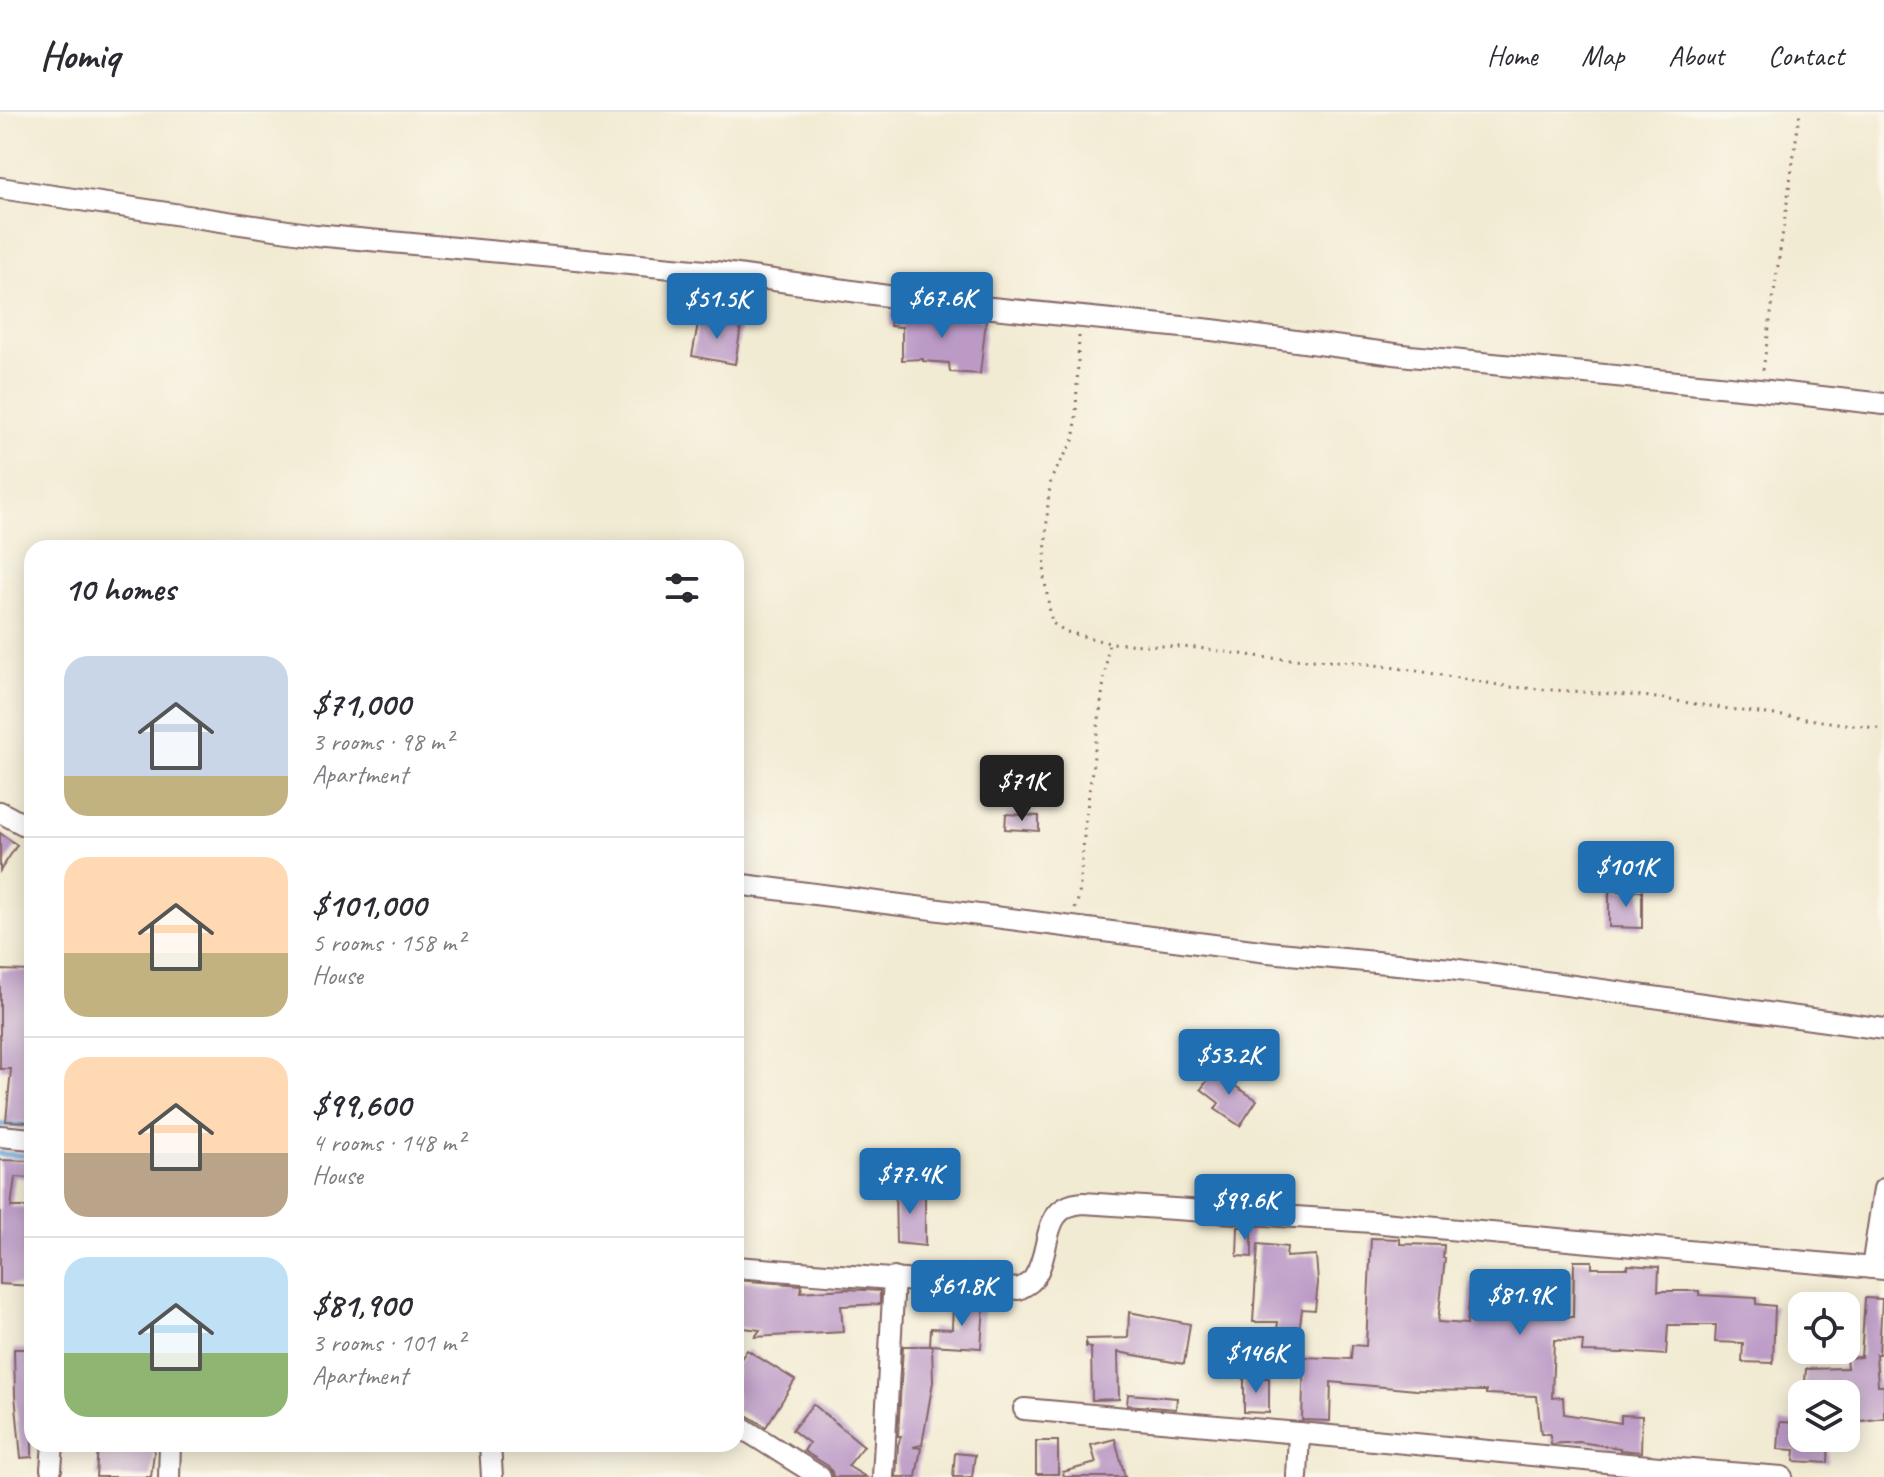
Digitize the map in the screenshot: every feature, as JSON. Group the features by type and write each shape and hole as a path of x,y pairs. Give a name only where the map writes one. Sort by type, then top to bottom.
{"street":[{"path":"0,188 315,235 716,272 923,301 1212,330 1410,356 1884,404"},
{"path":"0,812 24,825"},
{"path":"744,885 1268,952 1451,969 1884,1029"},
{"path":"0,1136 24,1138"},
{"path":"744,1268 1019,1289 1033,1281 1054,1217 1062,1207 1083,1203 1372,1222 1878,1268 1884,1189"},
{"path":"883,1477 894,1278"},
{"path":"1024,1409 1299,1433 1691,1474 1782,1477"},
{"path":"744,1429 820,1477"},
{"path":"1297,1477 1299,1433"},
{"path":"51,1469 52,1452"},
{"path":"169,1477 170,1452"},
{"path":"490,1452 492,1477"}],"path":[{"path":"1760,390 1800,112"},
{"path":"1080,316 1075,437 1051,479 1044,577 1052,623 1067,632 1109,643 1198,648 1269,658 1354,662 1510,687 1643,696 1884,729"},
{"path":"1069,927 1079,896 1098,715 1109,643"}],"building":[{"path":"892,310 986,320 980,374 950,372 949,363 902,360 902,327 890,326"},
{"path":"699,318 741,326 735,364 692,356"},
{"path":"1006,814 1039,816 1039,831 1005,829"},
{"path":"0,833 17,845 0,871"},
{"path":"1609,891 1642,891 1642,928 1609,927"},
{"path":"0,970 24,971 24,1122 6,1121 11,1069 0,1069"},
{"path":"1218,1067 1232,1078 1229,1082 1257,1100 1240,1126 1215,1109 1219,1103 1201,1089"},
{"path":"0,1160 24,1161 24,1178 15,1177 11,1207 24,1207 24,1286 0,1284"},
{"path":"925,1187 925,1246 896,1243 895,1188"},
{"path":"1238,1227 1252,1227 1252,1257 1237,1256"},
{"path":"1371,1238 1400,1239 1400,1244 1444,1245 1438,1322 1467,1324 1471,1283 1502,1286 1500,1313 1573,1317 1574,1261 1592,1261 1592,1268 1628,1268 1628,1265 1659,1267 1658,1291 1699,1291 1699,1295 1756,1298 1756,1304 1775,1306 1773,1363 1742,1362 1743,1343 1715,1342 1716,1325 1668,1325 1666,1355 1582,1352 1583,1341 1554,1340 1552,1398 1563,1397 1564,1414 1621,1423 1621,1415 1642,1416 1641,1452 1579,1442 1551,1444 1550,1434 1541,1434 1537,1396 1486,1394 1486,1391 1416,1390 1331,1382 1330,1421 1302,1420 1304,1357 1351,1359 1352,1345 1366,1346"},
{"path":"1258,1244 1287,1247 1286,1257 1316,1255 1318,1283 1315,1310 1302,1309 1298,1341 1276,1338 1278,1322 1253,1322"},
{"path":"744,1281 802,1285 801,1292 846,1289 880,1291 880,1304 841,1306 843,1332 755,1337 760,1330 744,1328"},
{"path":"1865,1298 1882,1299 1879,1354 1876,1354 1878,1386 1884,1386 1884,1418 1860,1421 1860,1380 1805,1380 1806,1369 1847,1368 1847,1364 1860,1364"},
{"path":"953,1304 984,1306 981,1348 930,1345 931,1328 952,1329"},
{"path":"1129,1312 1190,1324 1184,1364 1118,1352 1119,1399 1092,1400 1091,1348 1086,1347 1086,1339 1128,1338"},
{"path":"903,1346 932,1346 933,1382 922,1445 913,1447 921,1448 916,1477 896,1477 901,1436 898,1436"},
{"path":"14,1349 24,1349 24,1452 32,1452 32,1457 21,1458"},
{"path":"747,1350 795,1380 766,1427 744,1414 744,1354"},
{"path":"1244,1377 1269,1378 1269,1413 1244,1412"},
{"path":"1128,1394 1177,1398 1176,1409 1127,1405"},
{"path":"813,1404 864,1446 848,1466 866,1477 833,1477 828,1466 804,1451 809,1443 792,1430"},
{"path":"1780,1422 1788,1422 1788,1450 1778,1449"},
{"path":"1115,1439 1125,1477 1064,1477 1063,1472 1096,1463 1091,1445"},
{"path":"1036,1441 1058,1441 1058,1474 1036,1474"},
{"path":"98,1452 154,1452 151,1477 96,1477"},
{"path":"1795,1452 1828,1452 1828,1463 1794,1461"},
{"path":"955,1453 975,1455 972,1477 953,1477"}],"waterway":[{"path":"0,1124 24,1126"},
{"path":"0,1154 24,1156"}]}
